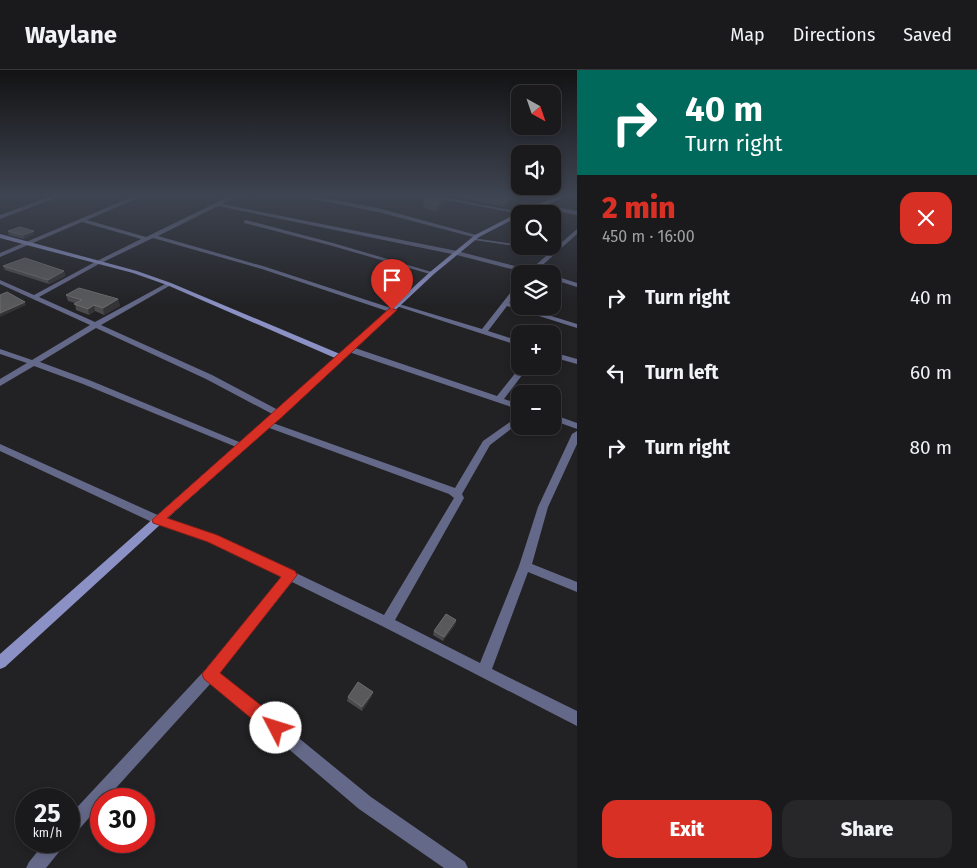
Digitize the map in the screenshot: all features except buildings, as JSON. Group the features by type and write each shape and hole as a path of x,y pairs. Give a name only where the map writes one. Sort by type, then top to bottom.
{"main road":[{"path":"0,663 240,446 279,414 432,273 476,237 487,231"},
{"path":"0,236 170,284 340,357"}],"street":[{"path":"0,255 58,231"},
{"path":"126,231 264,268 511,341"},
{"path":"33,298 162,231"},
{"path":"282,231 432,273"},
{"path":"352,231 457,253 511,267"},
{"path":"455,231 476,237"},
{"path":"538,265 577,231"},
{"path":"561,281 577,285"},
{"path":"0,282 209,377 279,414"},
{"path":"0,383 94,326 170,284"},
{"path":"483,332 511,297"},
{"path":"506,304 577,326"},
{"path":"349,349 511,404"},
{"path":"0,352 86,382 240,446"},
{"path":"561,357 577,362"},
{"path":"499,400 519,375"},
{"path":"561,420 577,426"},
{"path":"267,424 457,494"},
{"path":"388,622 458,498 457,494 486,443 511,425"},
{"path":"484,672 525,566 543,507 577,434"},
{"path":"0,447 158,520 212,538 388,622 577,719"},
{"path":"525,566 577,587"},
{"path":"80,816 210,674 290,575"},
{"path":"210,674 365,803 459,868"},
{"path":"35,868 47,853"}],"lane":[{"path":"476,237 511,244"}],"route":[{"path":"276,728 210,674 290,575 212,538 158,520 240,446 279,414 392,310"}]}
